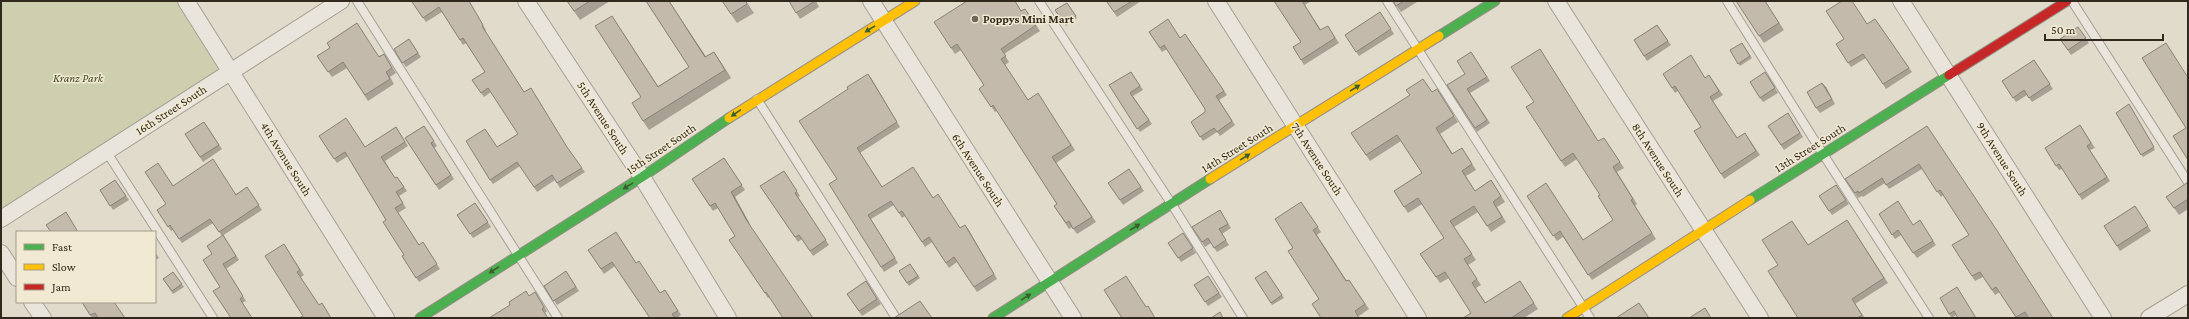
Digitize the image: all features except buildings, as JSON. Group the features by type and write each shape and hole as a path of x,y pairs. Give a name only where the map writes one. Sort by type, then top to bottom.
{"main road":[{"name":"15th Street South","path":"420,318 642,177 758,99 915,1"},
{"name":"14th Street South","path":"993,318 1171,203 1495,1"},
{"name":"13th Street South","path":"1567,318 1822,154 2067,1"}],"street":[{"name":"4th Avenue South","path":"186,1 386,318"},
{"name":"16th Street South","path":"1,219 341,1"},
{"name":"5th Avenue South","path":"526,1 642,177 728,318"},
{"name":"6th Avenue South","path":"871,1 1073,318"},
{"name":"7th Avenue South","path":"1216,1 1418,318"},
{"name":"8th Avenue South","path":"1556,1 1760,318"},
{"name":"9th Avenue South","path":"1901,1 2103,318"},
{"path":"1,253 16,276"},
{"path":"2150,318 2188,294"},
{"path":"33,303 43,318"}],"lane":[{"path":"357,1 558,318"},
{"path":"1039,1 1171,203 1243,318"},
{"path":"1387,1 1590,318"},
{"path":"1727,1 1822,154 1928,318"},
{"path":"2072,1 2188,182"},
{"path":"758,99 896,318"},
{"path":"106,151 213,318"}],"green space":[{"name":"Kranz Park","path":"1,1 185,1 231,71 1,219"}],"traffic: fast":[{"path":"1439,36 1495,1"},
{"path":"1750,200 1949,75"},
{"path":"420,318 642,177 729,118"},
{"path":"993,318 1210,179"}],"traffic: slow":[{"path":"729,118 915,1"},
{"path":"1210,179 1439,36"},
{"path":"1567,318 1750,200"}],"traffic: jam":[{"path":"1949,75 2067,1"}],"place":[{"name":"Poppys Mini Mart","path":"975,19"}]}
